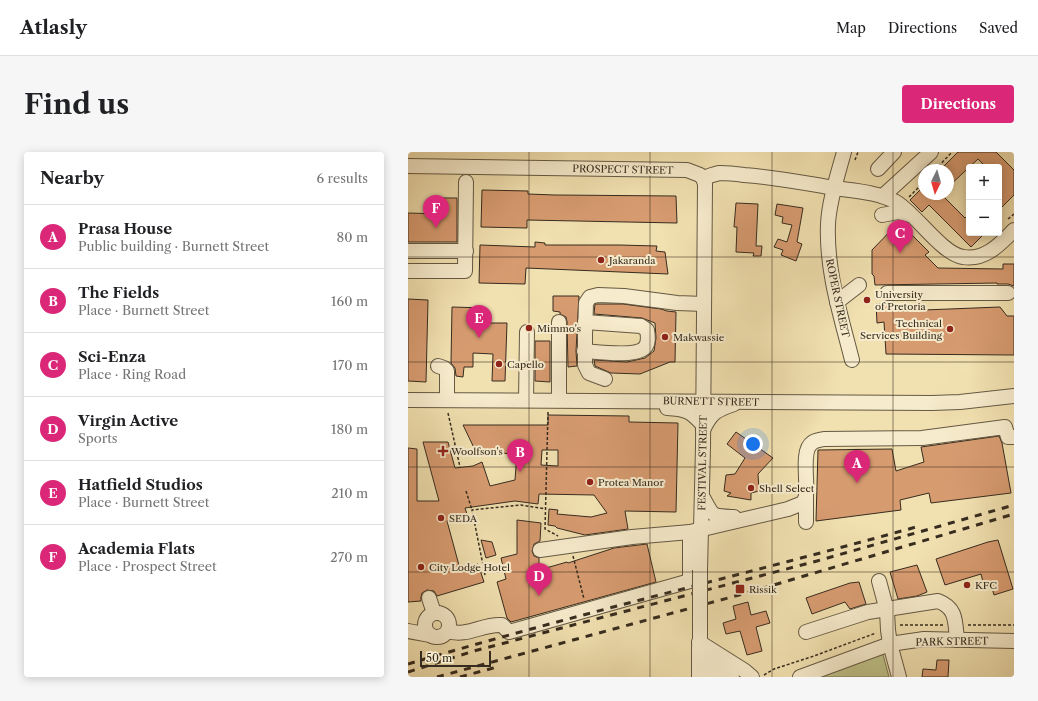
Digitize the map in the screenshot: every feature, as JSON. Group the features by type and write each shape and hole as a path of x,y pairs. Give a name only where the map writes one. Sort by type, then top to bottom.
{"street":[{"name":"ROPER STREET","path":"844,152 834,188 828,222 828,235 831,270 837,302 852,360"},
{"path":"878,169 894,152"},
{"path":"883,196 930,152"},
{"name":"PROSPECT STREET","path":"408,166 687,170 700,175 703,178"},
{"path":"703,178 720,173 782,178 883,196 906,210 951,252 964,258 984,255 992,250 1014,230"},
{"name":"FESTIVAL STREET","path":"699,655 700,570 696,530 702,496 704,304 703,178"},
{"path":"408,271 465,271 466,182"},
{"path":"882,215 906,210"},
{"path":"408,251 466,251"},
{"path":"837,302 859,285"},
{"path":"887,293 1008,293"},
{"path":"605,379 589,373 585,365 584,351 586,303 590,297 598,295 624,296 677,303 704,304"},
{"path":"554,400 559,322"},
{"path":"584,351 632,353 640,351 646,346 649,338 647,330 641,326 585,322"},
{"path":"526,400 527,332"},
{"path":"438,366 447,371 447,400"},
{"name":"BURNETT STREET","path":"408,400 932,403 960,402 1014,396"},
{"path":"596,400 615,406 682,409 690,412 703,428 714,412 742,401"},
{"path":"806,522 806,455 808,447 818,440 922,438 1006,427 1008,436 1014,437"},
{"path":"702,496 715,516 747,519"},
{"path":"540,550 696,530 788,509 803,503 806,496"},
{"path":"408,627 421,626 436,628 455,637 462,633 498,625 502,626 509,632 588,611 690,581 696,530"},
{"path":"879,581 887,608 890,644 899,677"},
{"path":"429,598 436,628"},
{"path":"806,632 868,612 938,601 945,604 952,610 957,640"},
{"path":"408,630 436,628"},
{"name":"PARK STREET","path":"800,677 890,644 924,639 1014,641"},
{"path":"699,655 714,677"},
{"path":"699,655 732,677"},
{"path":"699,655 745,671 752,677"}],"path":[{"path":"941,164 952,152"},
{"path":"906,210 918,191"},
{"path":"447,400 448,418 460,467"},
{"path":"554,400 545,529 568,540 588,611"},
{"path":"466,491 472,510 485,575"},
{"path":"472,510 521,505 546,509"}],"green space":[{"path":"882,651 889,677 817,677"}],"building":[{"path":"958,152 996,152 1014,170 1014,195 1002,207 1002,164 983,164 978,159 973,164 966,164 966,170 954,181 954,164 946,164"},
{"path":"482,190 528,191 528,194 555,195 676,196 677,223 527,220 527,228 481,227"},
{"path":"918,192 918,200 947,200 965,218 966,217 966,236 982,236 971,247 929,205 922,212 910,200"},
{"path":"442,198 457,198 457,242 408,242 408,213 442,214"},
{"path":"736,203 758,204 756,246 762,246 761,256 753,256 754,253 736,252 737,227 734,227"},
{"path":"777,204 803,208 797,242 802,244 796,261 781,255 783,250 774,247 778,239 787,242 792,225 782,223 783,217 775,215"},
{"path":"899,222 929,252 925,255 938,268 1003,269 1003,264 1014,264 1014,286 997,283 875,285 874,276 872,274 872,250"},
{"name":"Jakaranda","path":"535,242 545,243 545,245 657,246 656,251 665,252 668,274 526,268 525,284 479,283 480,245 535,247"},
{"path":"553,296 579,296 576,351 577,366 568,367 566,317 560,314 560,312 553,311"},
{"path":"408,299 428,300 426,382 408,381"},
{"name":"Technical Services Building","path":"890,303 898,311 1000,307 1007,316 1014,316 1014,355 886,354 884,322 877,323 876,304"},
{"name":"Makwassie","path":"595,304 623,304 676,312 675,362 670,362 640,374 611,373 595,366 594,360 627,362 645,358 654,351 656,338 655,323 642,318 594,314"},
{"path":"452,307 485,308 485,323 507,323 505,381 492,381 493,354 473,353 473,367 464,367 463,377 456,376 455,368 451,363"},
{"path":"535,341 550,341 550,382 535,381"},
{"path":"548,415 629,416 629,422 678,423 676,512 625,511 628,529 585,535 548,525 549,509 558,510 557,514 591,517 607,513 594,495 539,494 538,504 515,501 465,508 468,517 447,521 460,569 478,564 484,582 437,596 434,591 427,590 422,593 421,601 408,602 408,448 417,449 417,501 439,501 423,442 448,442 455,468 473,466 482,462 490,486 515,480 517,454 476,452 463,425 548,425","holes":["542,450 558,450 558,466 541,465"]},
{"path":"736,432 773,458 758,474 759,491 751,493 751,500 727,496 731,493 724,491 726,475 735,474 745,458 727,444"},
{"path":"999,436 1002,443 1011,493 931,503 929,493 900,500 901,510 816,521 818,450 892,449 896,471 924,462 921,447"},
{"path":"517,520 541,523 540,541 534,544 532,551 534,556 539,558 539,570 567,562 568,563 614,548 647,544 656,582 511,622 507,618 497,582 506,579 501,558 517,554"},
{"path":"481,540 492,542 496,555 486,558"},
{"path":"998,540 1013,589 994,595 991,584 984,586 981,574 945,585 936,559"},
{"path":"917,565 927,592 917,596 898,599 890,572"},
{"path":"859,582 866,604 850,609 845,602 812,614 806,598 850,583"},
{"path":"748,602 751,615 766,611 770,623 756,627 762,651 747,655 740,631 726,634 723,623 736,619 733,606"},
{"path":"937,660 949,660 948,677 922,677 923,669 936,670"}],"railway":[{"path":"408,672 474,651 817,561 1014,505"},
{"path":"437,677 750,592 1014,514"},
{"path":"408,664 534,628 916,527"},
{"path":"460,677 497,667"}],"place":[{"name":"Academia Flats","path":"436,228"},
{"name":"Sci-Enza","path":"900,253"},
{"name":"Jakaranda","path":"601,260"},
{"name":"University of Pretoria","path":"867,300"},
{"name":"Mimmo's","path":"529,328"},
{"name":"Technical Services Building","path":"950,329"},
{"name":"Makwassie","path":"665,337"},
{"name":"Hatfield Studios","path":"479,338"},
{"name":"Capello","path":"499,364"},
{"name":"Woolfson's","path":"443,451"},
{"name":"The Fields","path":"520,472"},
{"name":"Protea Manor","path":"590,482"},
{"name":"Prasa House","path":"857,483"},
{"name":"Shell Select","path":"751,488"},
{"name":"SEDA","path":"441,518"},
{"name":"City Lodge Hotel","path":"421,567"},
{"name":"KFC","path":"967,585"},
{"name":"Rissik","path":"740,589"},
{"name":"Virgin Active","path":"539,596"}]}
